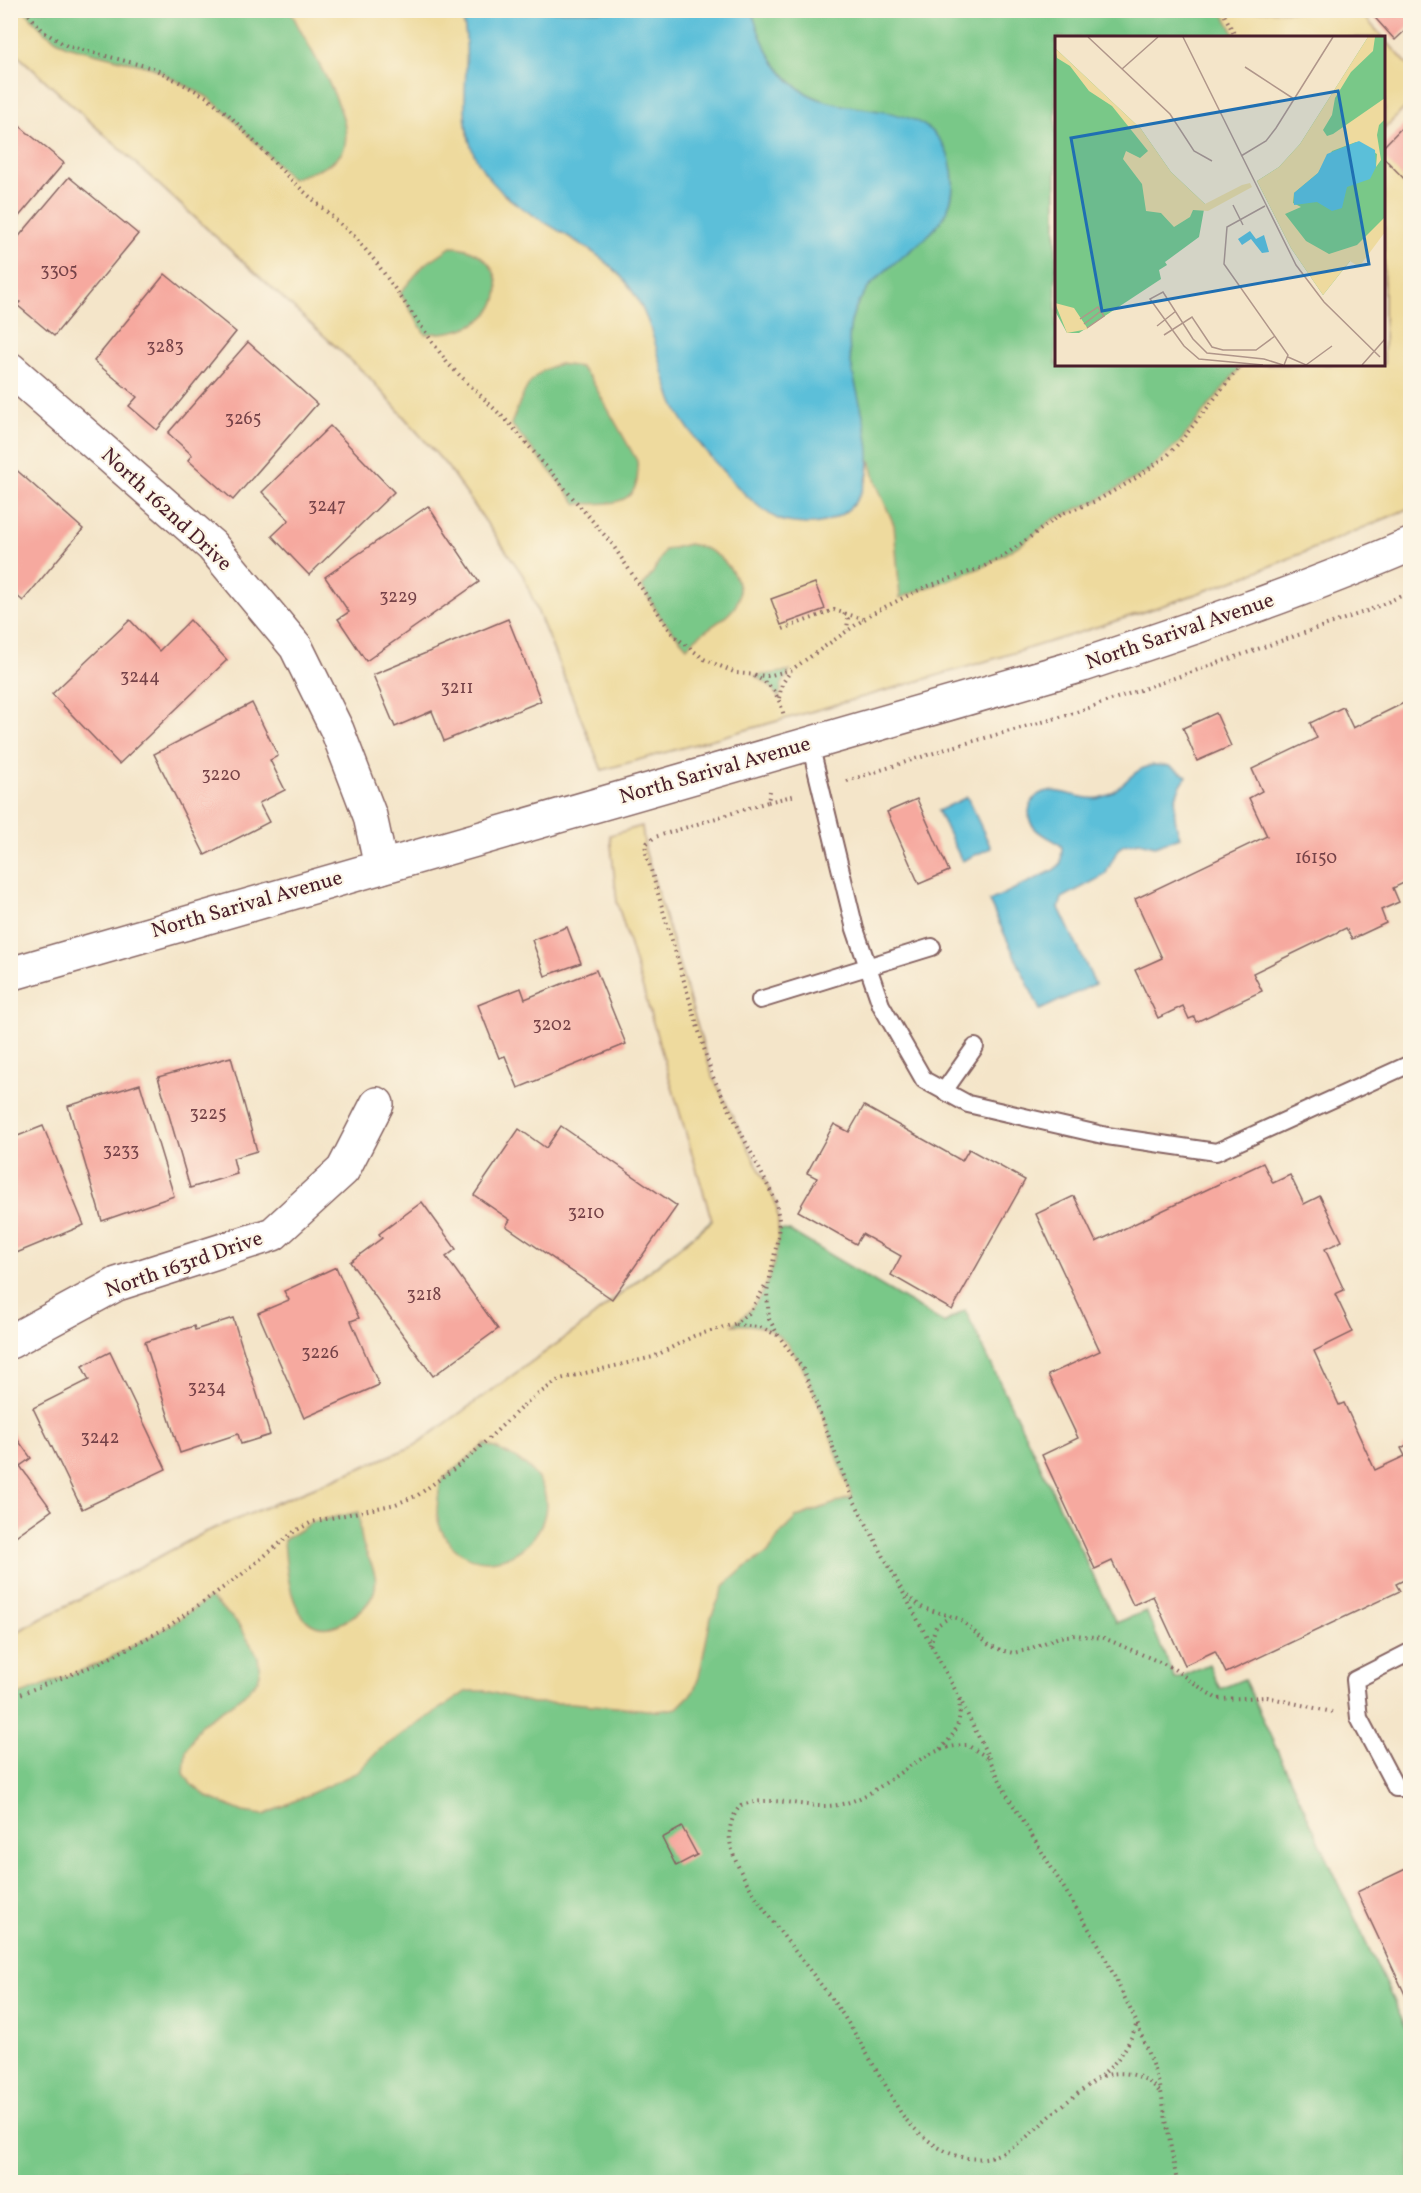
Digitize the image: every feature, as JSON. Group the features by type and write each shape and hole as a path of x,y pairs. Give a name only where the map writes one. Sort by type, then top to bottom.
{"street":[{"name":"North 162nd Drive","path":"10,369 212,546 296,647 337,730 370,816 381,867"},
{"name":"North Sarival Avenue","path":"10,974 1094,662 1244,612 1410,545"},
{"name":"North 163rd Drive","path":"10,1342 117,1284 273,1234 343,1170 377,1104"}],"lane":[{"path":"810,744 855,929 881,1005 924,1080 968,1104 1107,1136 1216,1152 1410,1064"},
{"path":"760,1000 932,947"},
{"path":"944,1091 975,1047"},
{"path":"1410,1652 1355,1680 1359,1718 1396,1788 1410,1788"}],"path":[{"path":"25,10 44,32 60,43 153,68 207,97 229,115 291,179 354,236 376,262 448,364 492,404 530,445 612,544 673,635 704,659 721,668 754,676 769,685 779,699 784,719 768,802"},
{"path":"1222,10 1235,36"},
{"path":"754,676 778,674 791,670 863,620 900,598 961,576 1005,555 1052,520 1096,501 1148,471 1185,436 1240,366"},
{"path":"1177,2182 1165,2104 1137,2023 1100,1947 1022,1820 852,1497 803,1369 778,1335 767,1311 767,1293 778,1237 779,1220 776,1203 712,1076 645,850 647,843 655,837 768,802 862,777 949,748 1071,714 1367,611 1410,592"},
{"path":"783,629 828,611 843,612 863,620"},
{"path":"843,612 848,619 847,631"},
{"path":"779,699 782,684 791,670"},
{"path":"10,1698 100,1663 166,1629 241,1575 295,1531 312,1522 396,1504 418,1495 466,1460 526,1402 561,1379 653,1357 694,1336 726,1326 749,1313 770,1276"},
{"path":"726,1326 750,1325 778,1335"},
{"path":"904,1593 922,1608 968,1625 989,1645 1013,1653 1059,1637 1097,1636 1117,1642 1170,1667 1217,1698 1267,1697 1359,1718"},
{"path":"930,1645 936,1626 950,1617"},
{"path":"940,1750 956,1730 960,1716 959,1697"},
{"path":"990,1760 967,1745 940,1750 875,1788 842,1804 808,1804 766,1799 741,1805 731,1820 728,1830 736,1863 765,1913 841,2013 909,2124 939,2147 966,2158 994,2156 1027,2138 1069,2099 1102,2076 1125,2051 1137,2023"},
{"path":"1102,2076 1119,2073 1140,2077 1158,2090 1165,2104"}],"green space":[{"path":"11,10 1358,11 1381,36 1055,36 1055,366 1385,366 1385,156 1410,185 1410,508 1296,556 1179,600 892,689 602,770 523,575 447,466 369,377 11,49"},
{"path":"712,1220 790,1231 944,1323 965,1310 1116,1623 1146,1611 1175,1679 1209,1664 1220,1689 1244,1679 1410,2037 1410,2182 11,2182 11,1638 24,1628 206,1532 414,1446 579,1328"}],"sand":[{"path":"11,11 25,11 44,32 66,46 153,68 207,97 229,115 291,179 330,164 340,155 346,142 345,125 339,105 291,11 461,11 468,43 467,134 505,196 605,260 625,280 639,301 653,332 673,402 729,476 748,497 780,520 814,524 867,480 870,460 876,483 894,525 900,598 983,567 1023,543 1052,520 1096,501 1148,471 1180,442 1241,366 1385,366 1385,156 1410,185 1410,508 1296,556 1179,600 892,689 602,770 523,575 447,466 369,377 11,49","holes":["451,247 466,249 479,255 489,264 498,288 496,301 489,313 476,323 464,328 425,334 400,293 424,265","559,364 580,367 591,379 637,461 638,476 635,487 630,495 622,500 577,504 511,424 532,380 539,373","689,544 708,550 727,565 738,585 739,597 735,607 727,615 687,647 661,618 642,587 665,550","790,671 782,684 779,698 769,685 755,676"]},
{"path":"1222,11 1359,11 1382,36 1235,36"},
{"path":"1385,39 1410,67 1410,103 1385,128"},
{"path":"642,826 645,850 712,1075 776,1203 778,1237 772,1271 756,1301 732,1325 749,1325 766,1329 776,1334 789,1346 811,1385 852,1497 797,1517 780,1534 768,1553 745,1567 725,1585 711,1617 699,1677 693,1692 677,1708 659,1711 572,1703 532,1703 486,1691 467,1691 379,1750 358,1772 264,1815 243,1812 208,1797 191,1784 184,1773 186,1751 201,1724 241,1698 257,1681 260,1674 258,1656 237,1622 210,1598 166,1628 100,1663 11,1698 11,1638 24,1628 206,1532 414,1446 579,1328 712,1221 617,902 610,835","holes":["485,1444 507,1453 527,1467 538,1479 545,1496 545,1513 539,1530 513,1555 495,1560 477,1560 459,1552 444,1535 437,1513 441,1481","359,1512 362,1540 376,1579 374,1592 364,1607 349,1619 330,1627 316,1626 304,1618 296,1605 287,1572 284,1540 312,1522"]}],"water":[{"path":"461,11 752,11 760,35 772,58 779,69 797,87 827,101 909,118 927,127 941,141 950,161 953,189 946,212 933,230 876,279 861,298 851,322 849,344 867,435 869,457 867,478 858,498 842,514 828,521 813,524 784,521 765,511 735,484 704,449 680,415 673,402 649,324 635,295 625,281 589,249 527,211 491,180 477,160 466,124 466,48"},
{"path":"1153,765 1169,766 1187,776 1178,790 1175,805 1180,837 1155,846 1139,842 1124,845 1118,849 1105,875 1062,898 1059,908 1095,984 1040,1010 989,901 1052,871 1061,864 1062,847 1039,833 1030,821 1031,804 1036,796 1052,791 1090,799 1099,798 1113,791 1138,771"},
{"path":"967,797 991,848 962,861 938,811"}],"building":[{"path":"1368,10 1410,10 1410,26 1395,40"},
{"path":"10,118 64,163 10,227"},
{"path":"1410,119 1410,185 1385,159 1385,145"},
{"path":"69,177 138,234 54,336 17,305 20,302 10,294 10,247"},
{"path":"165,274 236,332 157,430 129,406 137,397 94,361"},
{"path":"248,342 317,404 233,500 188,460 192,455 168,433"},
{"path":"330,426 394,492 309,575 272,536 289,520 262,492"},
{"path":"12,466 83,529 23,601 10,590"},
{"path":"428,506 479,582 366,661 338,619 349,612 325,577"},
{"path":"815,583 825,609 781,625 771,599"},
{"path":"508,619 541,701 444,741 432,711 395,727 373,675"},
{"path":"130,620 159,651 190,620 227,660 119,764 52,694"},
{"path":"1410,700 1410,880 1393,888 1399,902 1381,910 1386,923 1352,939 1346,928 1253,973 1262,991 1196,1022 1194,1017 1189,1019 1183,1006 1158,1018 1135,970 1162,958 1135,899 1267,836 1249,798 1262,791 1252,769 1317,738 1310,723 1343,707 1353,728"},
{"path":"252,703 278,756 270,760 285,790 259,803 269,822 205,855 154,754"},
{"path":"1216,713 1231,746 1197,761 1183,728"},
{"path":"917,799 949,871 919,884 887,812"},
{"path":"567,927 581,963 545,976 532,940"},
{"path":"596,970 626,1044 518,1088 505,1056 499,1058 478,1005 521,988 525,999"},
{"path":"231,1057 257,1151 233,1158 237,1174 190,1188 158,1077"},
{"path":"140,1084 174,1196 102,1221 68,1106"},
{"path":"864,1106 962,1161 969,1149 1025,1180 952,1310 891,1275 901,1256 862,1234 856,1244 798,1211 817,1178 807,1173 834,1124 849,1132"},
{"path":"43,1126 84,1225 14,1254 10,1245 10,1139"},
{"path":"561,1126 677,1206 612,1299 506,1226 510,1220 474,1195 519,1129 546,1148"},
{"path":"1263,1163 1273,1183 1290,1175 1304,1204 1320,1196 1342,1241 1325,1249 1344,1290 1335,1294 1353,1332 1314,1351 1339,1405 1344,1403 1375,1470 1405,1456 1401,1448 1410,1443 1410,1577 1396,1584 1400,1591 1226,1673 1215,1651 1185,1665 1153,1596 1133,1605 1112,1561 1095,1569 1042,1455 1078,1438 1048,1375 1100,1351 1036,1214 1074,1196 1096,1242"},
{"path":"422,1202 456,1249 446,1257 498,1329 433,1376 350,1262 382,1238 379,1234"},
{"path":"336,1267 359,1318 351,1321 379,1385 304,1418 258,1313 289,1300 284,1291"},
{"path":"233,1318 270,1435 241,1444 238,1434 180,1453 145,1342 194,1326 195,1330"},
{"path":"110,1352 166,1469 82,1509 33,1408 89,1380 82,1366"},
{"path":"10,1429 31,1458 20,1466 52,1510 10,1540"},
{"path":"682,1827 697,1855 676,1866 662,1838"},
{"path":"1410,1867 1410,2005 1357,1892"}]}
